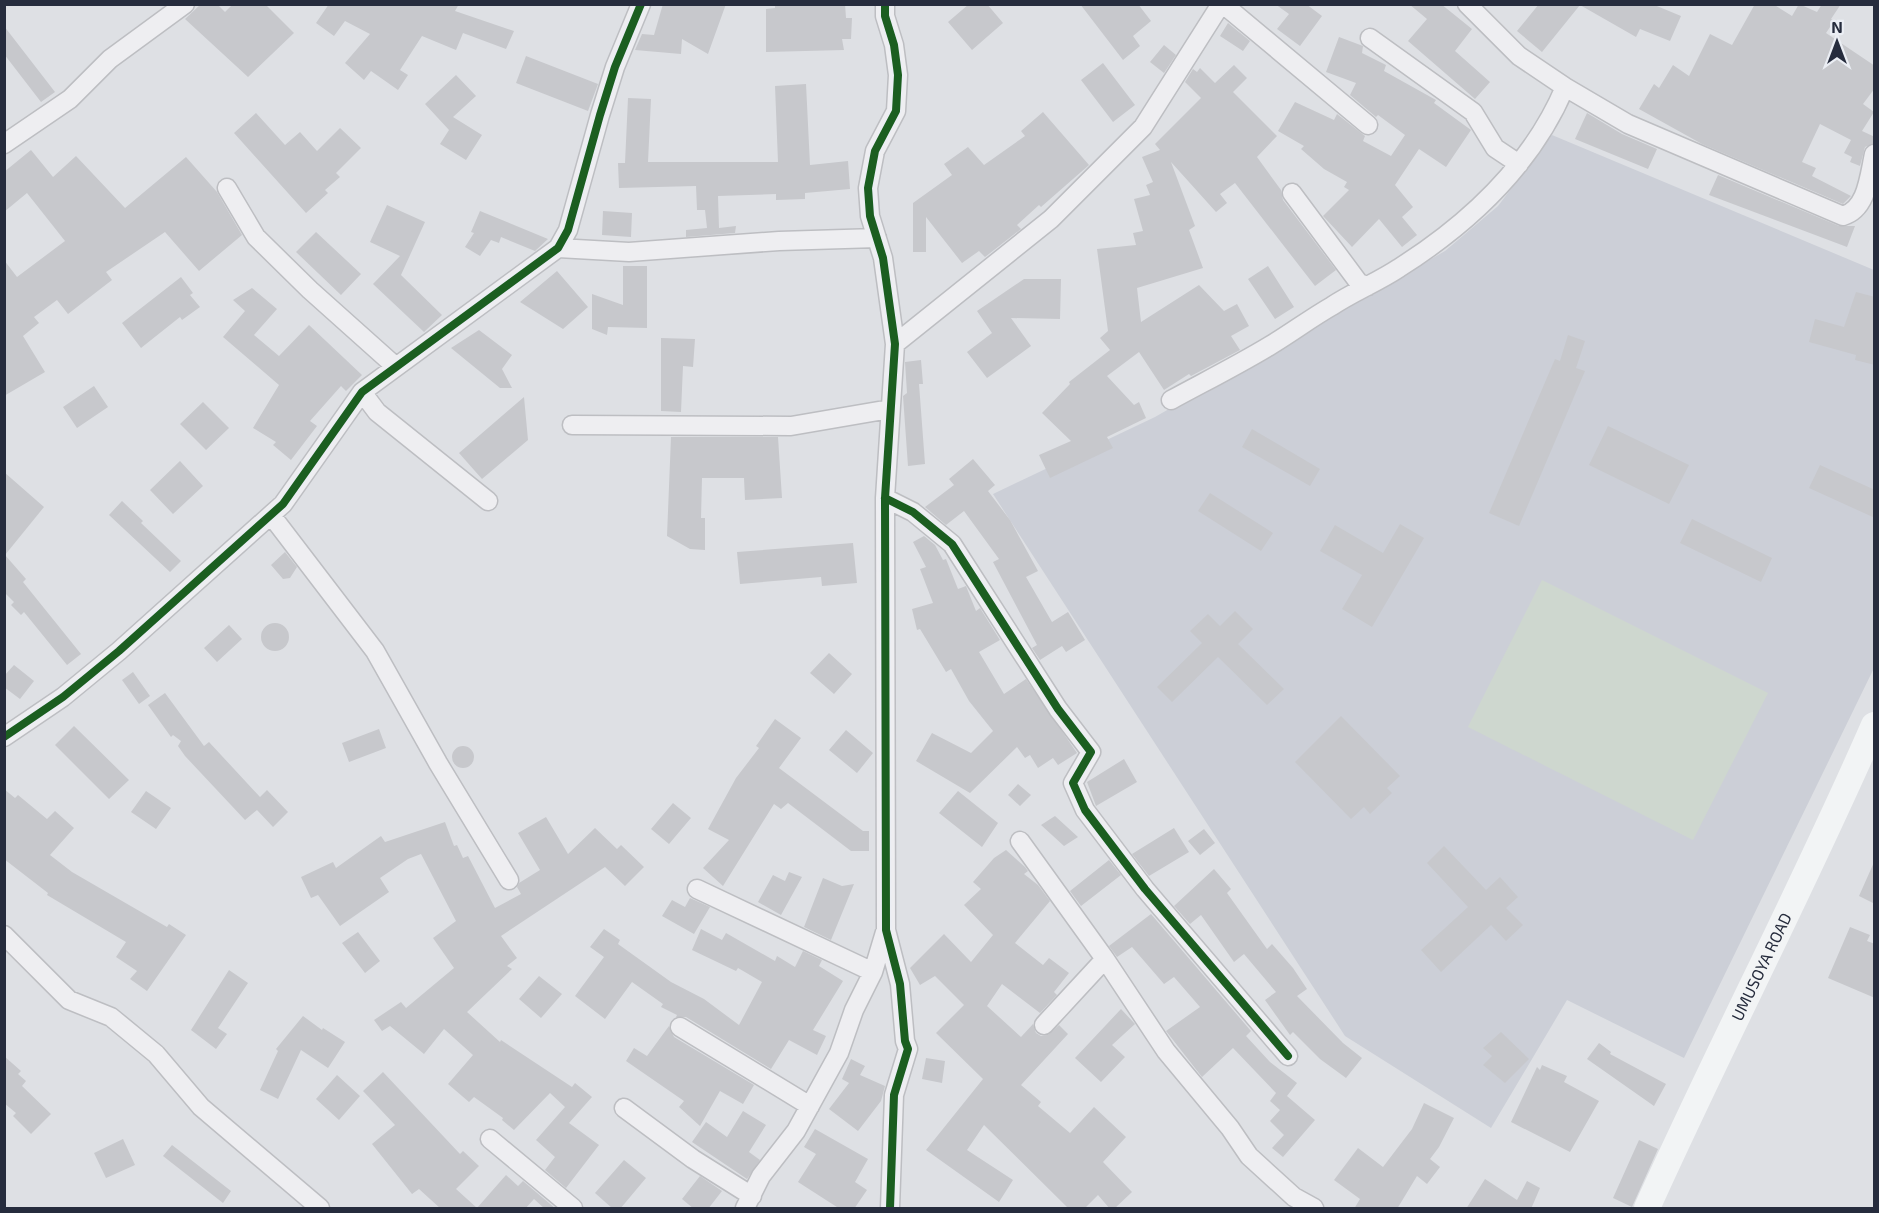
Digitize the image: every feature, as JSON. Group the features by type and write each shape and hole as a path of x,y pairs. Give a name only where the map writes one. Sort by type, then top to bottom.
{"main road":[{"name":"UMUSOYA ROAD","path":"1647,1209 1686,1120 1820,848 1875,725"}],"street":[{"path":"4,144 70,99 110,59 185,4"},
{"path":"4,737 63,697 103,664 272,515 309,469 337,425 362,392 558,248 568,230 615,67 641,4"},
{"path":"885,4 885,16 894,45 898,75 896,111 875,151 868,188 870,216 883,258 895,344 885,498 886,930 900,984 905,1041 908,1049 894,1095 890,1209"},
{"path":"895,344 1051,219 1143,127 1222,4 1368,125"},
{"path":"1467,4 1520,56 1565,87 1628,124 1667,143 1843,216 1855,213 1860,205 1875,154"},
{"path":"1370,38 1473,112 1495,148 1520,164"},
{"path":"1171,400 1270,346 1398,269 1445,236 1480,207 1520,164 1552,119 1565,87"},
{"path":"227,188 256,237 310,290 395,366"},
{"path":"1292,193 1359,282 1368,286"},
{"path":"558,248 629,252 779,241 877,238"},
{"path":"362,392 377,412 488,501"},
{"path":"572,425 791,426 890,409"},
{"path":"885,498 913,512 952,544 1058,709 1091,752 1073,783 1085,810 1145,889 1288,1056"},
{"path":"272,515 375,651 508,880"},
{"path":"1020,841 1105,959 1166,1051 1230,1128 1249,1156 1294,1197 1314,1209"},
{"path":"697,889 873,972"},
{"path":"624,1108 748,1202 761,1176 796,1131 839,1053 854,1010 873,972 886,930"},
{"path":"4,936 69,1000 111,1017 156,1054 201,1107 320,1209"},
{"path":"1044,1025 1105,959"},
{"path":"680,1028 810,1106"},
{"path":"490,1139 573,1209"}],"shaded area":[{"path":"1552,135 1874,270 1874,668 1684,1058 1567,1000 1491,1128 1345,1036 993,494 1155,417 1445,251 1498,206"},
{"path":"1542,580 1768,693 1693,840 1468,727"}],"building":[{"path":"201,4 217,4 225,12 233,4 265,4 294,33 248,77 185,19"},
{"path":"329,4 459,4 455,11 514,31 506,49 463,33 456,50 422,36 400,70 408,75 398,90 371,71 364,80 345,63 370,34 345,21 334,36 316,23"},
{"path":"663,4 726,4 708,54 682,39 681,54 635,50 642,34 654,35"},
{"path":"775,4 845,4 846,18 852,18 851,39 842,39 844,50 766,52 766,9 775,8"},
{"path":"969,4 987,4 1003,23 972,50 948,22"},
{"path":"1080,4 1138,4 1151,21 1133,36 1140,46 1123,60"},
{"path":"1275,4 1306,4 1322,16 1300,46 1277,29 1289,14"},
{"path":"1409,4 1441,4 1472,29 1455,51 1490,82 1475,99 1408,41 1427,19"},
{"path":"1539,4 1652,4 1681,16 1670,41 1640,29 1636,37 1580,5 1542,52 1517,31"},
{"path":"1755,4 1773,4 1792,16 1799,4 1817,12 1822,4 1841,4 1831,19 1834,21 1826,33 1875,66 1875,88 1863,104 1874,112 1862,131 1875,137 1875,143 1865,147 1860,166 1850,162 1852,157 1844,153 1851,140 1820,124 1802,162 1816,168 1812,176 1851,196 1843,204 1702,144 1639,109 1654,84 1659,88 1673,65 1689,76 1710,34 1732,45"},
{"path":"1228,23 1250,41 1243,51 1220,36"},
{"path":"4,26 55,92 41,102 4,54"},
{"path":"1339,37 1363,46 1362,53 1386,65 1384,71 1436,100 1434,103 1471,130 1446,167 1419,149 1395,185 1413,207 1402,217 1417,235 1402,247 1379,219 1352,247 1323,216 1349,190 1344,187 1347,182 1324,169 1301,149 1304,146 1278,131 1295,102 1334,120 1337,114 1365,136 1363,141 1391,156 1405,135 1378,115 1376,117 1350,95 1356,83 1326,72"},
{"path":"1164,45 1176,55 1164,73 1150,62"},
{"path":"526,56 598,84 588,111 516,83"},
{"path":"1103,63 1135,105 1113,122 1081,80"},
{"path":"1234,65 1247,78 1233,92 1277,136 1257,157 1281,190 1283,200 1336,270 1315,286 1235,183 1220,194 1227,203 1216,212 1171,162 1195,226 1189,230 1203,268 1137,288 1141,322 1199,285 1224,311 1237,304 1249,326 1231,336 1240,350 1191,376 1189,374 1164,390 1139,352 1107,376 1134,405 1139,402 1146,418 1107,437 1113,448 1050,478 1039,455 1071,441 1042,413 1070,384 1069,382 1110,350 1100,338 1108,331 1097,249 1136,245 1133,233 1143,231 1134,199 1150,195 1146,185 1153,182 1142,157 1160,150 1155,144 1201,98 1185,82 1193,69 1197,72 1200,68 1215,83"},
{"path":"456,75 476,96 453,117 482,135 466,160 440,144 449,130 425,104"},
{"path":"806,84 810,165 848,161 850,189 805,193 805,199 776,200 776,194 718,196 719,228 736,226 735,233 686,237 686,230 707,228 705,210 697,210 696,186 619,188 618,163 625,163 628,98 651,99 648,162 778,162 775,86"},
{"path":"1043,112 1089,165 1041,207 1039,205 1017,225 1021,229 985,257 979,251 962,263 926,217 926,252 913,252 913,203 952,175 944,164 968,147 984,165 1025,136 1021,131"},
{"path":"256,113 285,145 300,132 317,151 340,128 361,148 336,173 340,177 325,190 328,193 306,213 234,133"},
{"path":"1587,113 1622,134 1657,149 1648,169 1575,139"},
{"path":"31,150 53,177 76,156 125,208 186,157 217,192 242,235 199,271 165,232 106,272 112,280 68,314 57,300 34,317 39,323 23,336 45,372 4,396 4,260 17,277 65,241 27,193 4,212 4,172"},
{"path":"1718,175 1839,226 1855,226 1847,247 1709,195"},
{"path":"387,205 425,222 401,275 442,315 424,332 373,284 400,256 370,242"},
{"path":"480,211 548,239 535,251 501,237 499,243 491,240 480,256 465,247 474,233 471,232"},
{"path":"603,211 632,213 631,237 602,235"},
{"path":"316,232 361,274 341,295 296,252"},
{"path":"623,266 647,266 647,328 608,327 607,335 592,329 592,294 623,305"},
{"path":"1268,266 1294,307 1275,319 1248,279"},
{"path":"557,271 588,307 563,329 520,302"},
{"path":"181,277 193,293 190,295 200,307 182,320 180,317 141,348 122,323"},
{"path":"1024,279 1061,279 1060,319 1011,318 1031,346 987,378 967,352 992,333 977,311"},
{"path":"252,288 277,309 254,335 279,356 309,325 362,375 346,391 341,386 310,421 317,426 291,460 273,445 276,442 253,428 279,385 223,337 245,311 233,300"},
{"path":"1856,292 1875,297 1875,365 1855,360 1856,355 1809,342 1815,319 1844,327"},
{"path":"479,330 512,355 502,369 512,388 500,388 451,348"},
{"path":"1568,335 1585,341 1576,368 1585,371 1519,526 1489,513 1555,359 1560,361"},
{"path":"661,338 695,339 693,367 683,366 681,412 661,411"},
{"path":"921,360 923,384 919,384 925,464 908,466 903,396 907,393 905,362"},
{"path":"94,386 108,407 77,428 63,407"},
{"path":"524,397 528,440 482,479 459,453"},
{"path":"203,402 229,428 206,450 180,424"},
{"path":"1608,426 1689,465 1669,504 1589,465"},
{"path":"1252,429 1320,469 1310,486 1242,447"},
{"path":"671,437 778,437 782,498 745,500 744,478 702,478 701,518 705,518 705,550 690,549 667,536"},
{"path":"973,459 995,485 988,491 1010,520 1038,571 1026,577 1052,622 1068,612 1085,640 1066,652 1062,646 1040,660 1032,648 1037,645 993,562 999,559 964,511 946,525 925,507 954,485 949,479"},
{"path":"180,461 203,486 173,514 150,490"},
{"path":"1820,465 1875,490 1875,518 1809,488"},
{"path":"4,472 44,507 5,555 26,579 23,582 81,654 67,665 24,612 21,615 11,605 14,602 4,592"},
{"path":"1210,493 1273,533 1261,551 1198,511"},
{"path":"122,501 143,521 141,523 181,561 170,572 109,515"},
{"path":"1692,519 1772,558 1761,582 1680,543"},
{"path":"1400,524 1424,538 1372,627 1342,609 1362,575 1320,551 1335,525 1383,553"},
{"path":"924,536 935,545 943,560 946,559 958,589 966,586 976,611 980,608 1000,640 979,652 1004,694 1026,679 1077,753 1058,765 1053,758 1038,768 1030,755 1025,758 1017,747 970,793 916,761 932,733 971,753 993,731 969,701 951,669 946,672 920,629 917,630 912,609 933,603 920,569 926,567 913,542"},
{"path":"853,543 857,583 822,586 821,577 740,584 737,552"},
{"path":"285,552 297,567 290,578 283,579 271,565"},
{"path":"1235,611 1253,629 1238,644 1284,689 1267,705 1218,657 1172,702 1157,687 1202,643 1190,631 1208,614 1220,626"},
{"path":"275,623 285,627 289,637 285,647 275,651 265,647 261,637 265,627"},
{"path":"229,625 242,639 217,662 204,648"},
{"path":"829,653 852,674 834,694 810,673"},
{"path":"14,665 34,681 20,699 4,687 4,676"},
{"path":"133,672 150,696 139,704 122,680"},
{"path":"165,693 204,746 209,742 260,797 267,790 288,812 273,827 257,810 245,820 185,756 178,746 181,741 173,735 171,737 148,705"},
{"path":"1341,716 1400,776 1387,788 1392,793 1370,814 1364,807 1351,819 1295,762"},
{"path":"775,719 801,738 779,768 863,831 869,831 869,851 851,851 788,803 781,809 774,804 723,886 703,868 729,840 708,829 736,778 759,748 756,746"},
{"path":"74,726 129,780 109,799 55,745"},
{"path":"379,729 386,748 349,762 342,743"},
{"path":"846,730 873,753 857,773 829,750"},
{"path":"463,746 471,749 474,757 471,765 463,768 455,765 452,757 455,749"},
{"path":"1124,759 1137,782 1096,806 1087,782"},
{"path":"1018,784 1031,795 1020,806 1008,795"},
{"path":"4,789 15,798 18,795 47,819 55,811 74,828 50,855 72,872 167,927 169,924 186,935 147,991 130,979 137,971 116,957 126,942 47,895 48,893 4,859"},
{"path":"146,791 171,808 156,829 131,812"},
{"path":"958,791 998,823 982,847 939,813"},
{"path":"673,803 691,818 669,844 651,829"},
{"path":"1055,816 1078,837 1064,846 1041,825"},
{"path":"546,817 568,854 595,828 617,849 621,845 644,867 625,886 605,867 501,936 517,958 507,966 512,969 467,1012 500,1042 501,1040 572,1087 575,1083 592,1097 569,1123 599,1145 566,1188 545,1170 555,1157 536,1140 565,1107 550,1093 514,1130 502,1120 503,1118 474,1097 469,1102 448,1084 473,1055 444,1029 424,1054 390,1026 382,1031 374,1020 401,1002 406,1008 454,968 433,938 456,921 421,854 408,859 380,878 389,892 340,926 318,895 311,898 301,877 333,862 336,868 381,836 385,842 445,822 454,846 457,845 463,858 468,856 495,908 521,894 517,887 519,883 540,870 518,833"},
{"path":"1174,828 1189,852 1149,876 1132,854"},
{"path":"1204,829 1215,843 1200,855 1188,841"},
{"path":"1444,846 1486,890 1500,877 1518,897 1506,908 1523,925 1506,941 1491,925 1441,972 1421,950 1468,907 1427,863"},
{"path":"1006,850 1025,867 1028,871 1024,874 1038,885 1050,901 1015,943 1043,965 1049,958 1069,973 1054,992 1057,995 1040,1013 1002,984 987,1006 1021,1037 1033,1024 1036,1033 1041,1036 1048,1035 1059,1025 1068,1034 1021,1085 1041,1102 1038,1106 1070,1133 1094,1107 1126,1137 1103,1162 1132,1192 1114,1209 1110,1209 1098,1195 1084,1209 1069,1209 984,1125 967,1150 1013,1180 999,1202 926,1150 983,1079 936,1033 964,1005 935,976 920,985 910,968 944,934 971,962 993,935 964,905 981,889 973,882 994,858"},
{"path":"1109,860 1121,875 1081,906 1070,891"},
{"path":"1875,860 1875,904 1859,896"},
{"path":"1214,869 1231,889 1227,893 1267,949 1272,944 1293,968 1307,989 1297,996 1343,1043 1362,1058 1346,1078 1320,1059 1293,1032 1290,1035 1265,1000 1276,992 1244,954 1234,962 1201,915 1190,924 1174,906"},
{"path":"789,872 802,877 781,915 758,902 773,875 785,881"},
{"path":"823,878 842,886 854,884 831,940 804,927"},
{"path":"690,898 710,907 694,934 662,916 672,900 685,907"},
{"path":"1151,914 1251,1031 1246,1036 1270,1062 1297,1083 1287,1096 1315,1120 1283,1157 1272,1148 1284,1135 1270,1121 1280,1110 1270,1101 1276,1093 1233,1048 1202,1077 1166,1031 1200,1007 1174,977 1164,984 1132,947 1117,957 1109,946"},
{"path":"1850,927 1870,935 1867,941 1875,944 1875,998 1828,978"},
{"path":"604,929 620,940 618,944 671,982 704,999 739,1025 762,982 738,968 736,971 692,950 701,929 722,940 726,933 775,961 777,956 795,967 803,951 822,960 819,966 843,981 813,1030 826,1036 817,1055 789,1040 771,1069 686,1017 676,1017 677,1015 661,1007 663,1004 632,982 605,1019 575,996 604,957 590,947"},
{"path":"358,932 380,961 365,973 342,943"},
{"path":"229,970 248,983 218,1028 227,1034 216,1049 191,1030"},
{"path":"539,976 562,994 541,1018 519,999"},
{"path":"1121,1009 1135,1024 1112,1045 1125,1057 1101,1082 1075,1058"},
{"path":"303,1016 322,1030 323,1028 345,1042 328,1068 301,1050 278,1099 260,1090 278,1051 276,1049"},
{"path":"669,1026 674,1037 754,1085 743,1104 720,1091 700,1126 679,1107 684,1101 626,1061 634,1048 647,1056"},
{"path":"1501,1032 1529,1059 1505,1083 1483,1065 1492,1056 1483,1048"},
{"path":"1599,1043 1611,1052 1610,1054 1666,1084 1654,1106 1587,1059"},
{"path":"4,1056 21,1071 18,1074 26,1081 22,1086 51,1114 31,1134 13,1116 16,1113 4,1103"},
{"path":"926,1058 945,1061 942,1083 922,1079"},
{"path":"851,1059 865,1066 860,1075 885,1086 881,1101 858,1131 829,1109 849,1083 842,1079"},
{"path":"1542,1065 1567,1076 1564,1082 1599,1101 1570,1152 1511,1122 1537,1067 1540,1070"},
{"path":"383,1072 460,1154 463,1151 479,1166 456,1189 477,1208 506,1175 518,1186 523,1181 556,1209 545,1209 534,1199 525,1209 441,1209 419,1189 412,1194 372,1144 395,1125 363,1091"},
{"path":"337,1075 360,1096 339,1120 316,1099"},
{"path":"1424,1103 1454,1118 1430,1159 1440,1167 1427,1184 1417,1176 1397,1209 1354,1209 1360,1199 1334,1180 1358,1148 1383,1167 1412,1129"},
{"path":"743,1111 766,1125 749,1152 760,1160 747,1179 692,1142 706,1122 727,1137"},
{"path":"815,1129 868,1159 855,1182 867,1190 854,1209 840,1209 798,1182 816,1154 804,1147"},
{"path":"123,1139 135,1165 106,1178 94,1153"},
{"path":"1639,1140 1658,1149 1632,1207 1613,1198"},
{"path":"172,1145 231,1191 223,1203 163,1156"},
{"path":"624,1160 646,1178 620,1209 613,1209 595,1193"},
{"path":"700,1176 722,1191 708,1209 694,1209 682,1199"},
{"path":"1485,1179 1517,1200 1527,1181 1540,1188 1531,1209 1466,1209"}],"cycle path":[{"path":"4,737 63,697 119,651 283,504 362,392 558,248 568,230 615,67 641,4"},
{"path":"885,4 885,16 894,45 898,75 896,111 875,151 868,188 870,216 883,258 895,344 885,498 886,930 900,984 905,1041 908,1049 894,1095 890,1208"},
{"path":"885,498 913,512 952,544 1058,709 1091,752 1073,783 1085,810 1145,889 1288,1056"}]}
